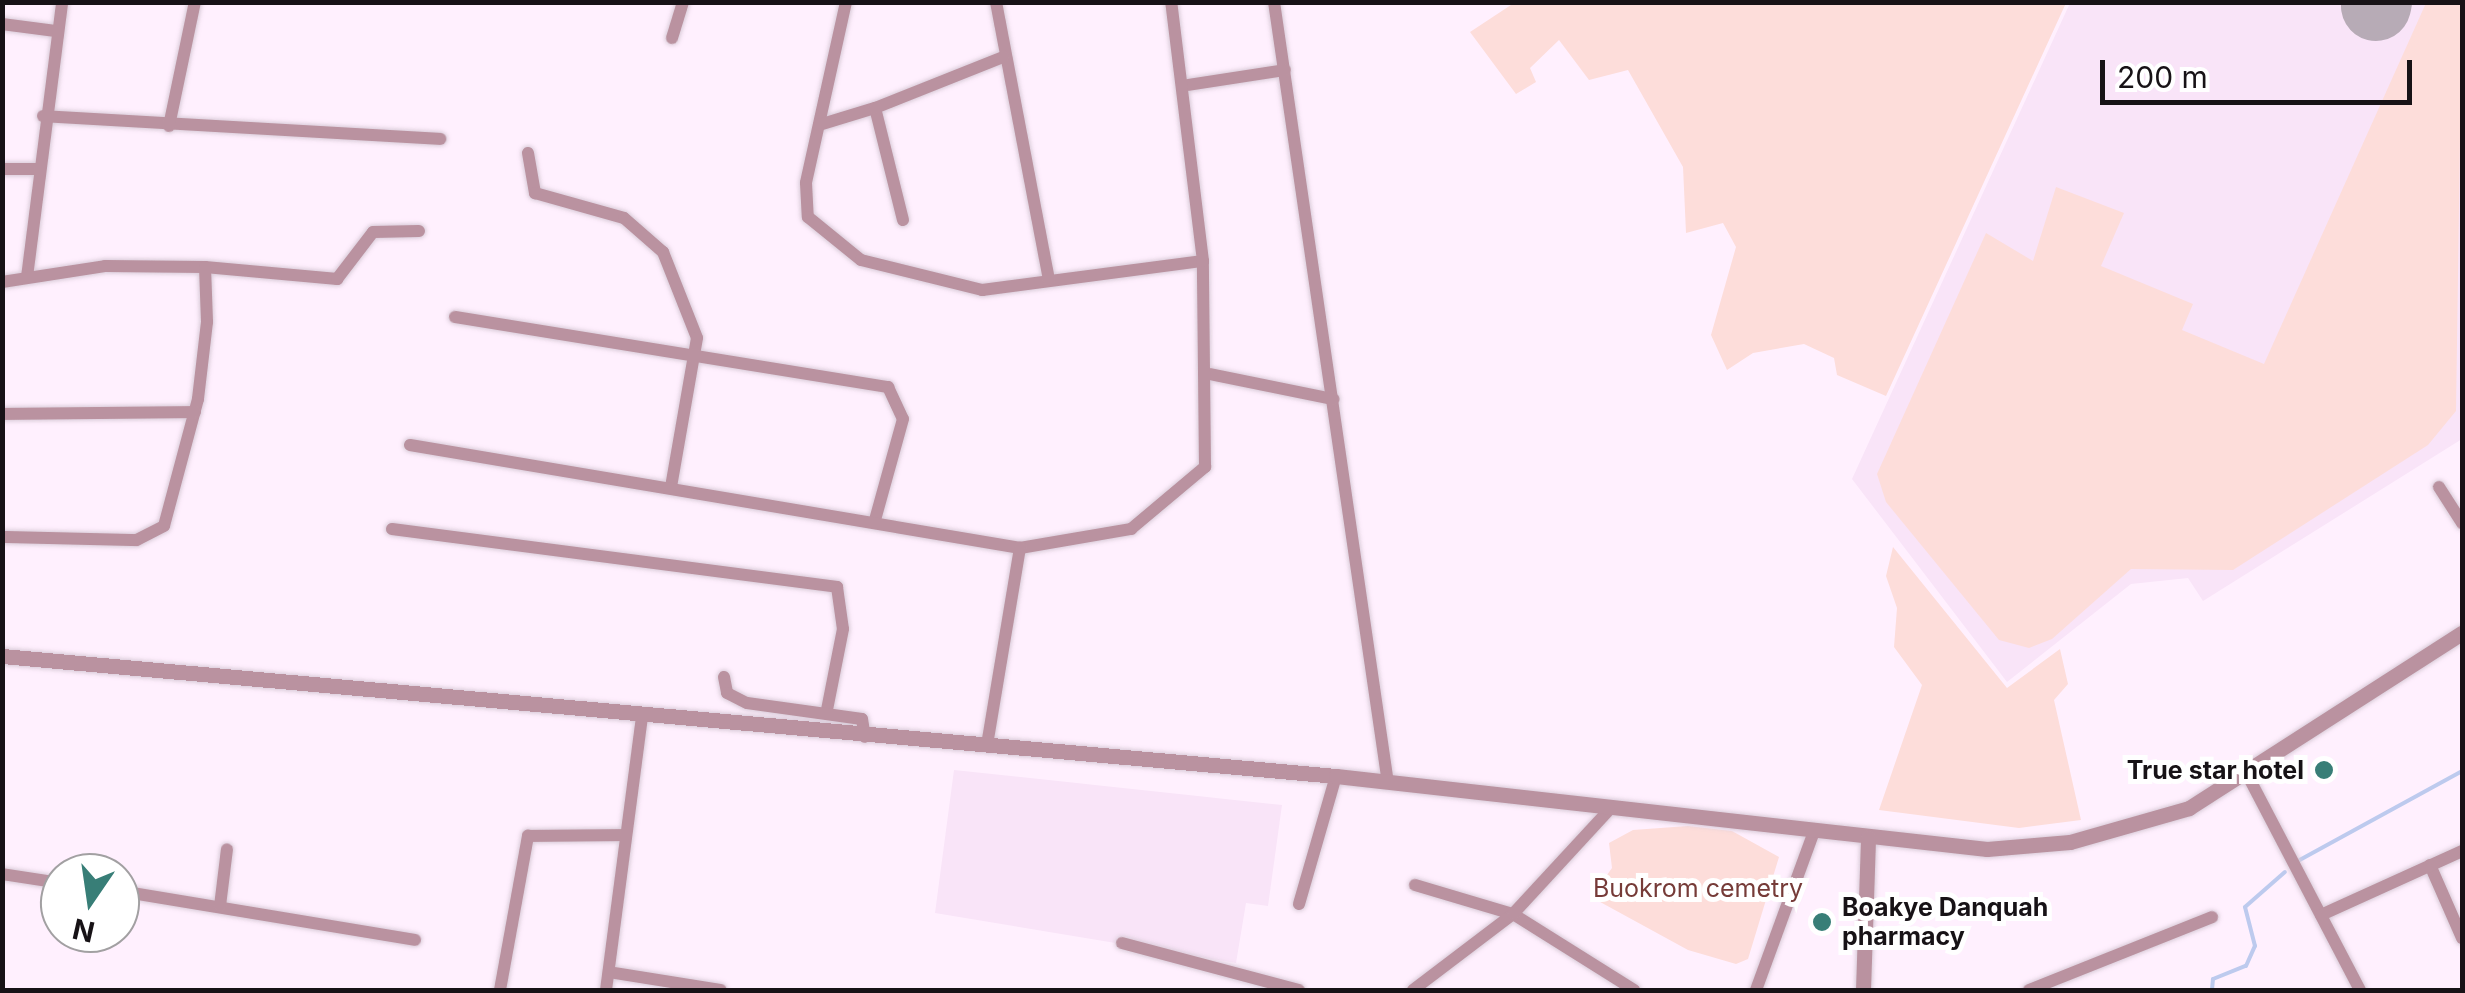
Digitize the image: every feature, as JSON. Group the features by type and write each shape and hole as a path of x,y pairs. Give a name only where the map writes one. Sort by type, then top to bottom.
{"street":[{"path":"27,277 43,116 62,2"},
{"path":"169,126 195,2"},
{"path":"672,38 683,2"},
{"path":"846,2 820,125 808,217 861,260 982,290 1204,262"},
{"path":"996,2 1003,57 1049,280"},
{"path":"410,445 875,520 1020,548 1131,529 1202,474 1210,374 1188,86 1171,2"},
{"path":"1274,2 1388,782"},
{"path":"2,24 56,31"},
{"path":"820,125 875,108 1003,57"},
{"path":"1188,86 1285,70"},
{"path":"875,108 903,220"},
{"path":"43,116 440,139"},
{"path":"528,153 535,192 624,218 654,239 698,354 670,487"},
{"path":"2,169 38,169"},
{"path":"2,282 27,277 205,267 336,279 373,232 419,231"},
{"path":"2,536 136,540 164,526 195,412 205,267"},
{"path":"455,317 888,387 903,419 875,520"},
{"path":"1210,374 1332,399"},
{"path":"2,414 195,412"},
{"path":"2439,487 2462,524"},
{"path":"392,529 836,587 843,629 827,710"},
{"path":"987,745 1020,548"},
{"path":"2,656 769,731 987,745 1336,776 1868,837 2061,844 2154,822 2247,774 2462,633"},
{"path":"724,677 727,693 769,708 827,710 862,719 865,737"},
{"path":"769,708 769,731"},
{"path":"606,990 642,716"},
{"path":"2247,774 2360,990"},
{"path":"1299,904 1336,776"},
{"path":"1414,990 1513,914 1610,809"},
{"path":"1756,990 1814,829"},
{"path":"500,990 528,836 626,836"},
{"path":"1863,990 1868,837"},
{"path":"220,906 227,850"},
{"path":"2321,916 2462,851"},
{"path":"2430,865 2462,938"},
{"path":"2,874 40,880"},
{"path":"1415,885 1513,914 1634,990"},
{"path":"140,894 414,940"},
{"path":"2029,990 2212,917"},
{"path":"1122,943 1299,990"},
{"path":"609,972 721,990"}],"shaded area":[{"path":"2070,3 2462,3 2462,439 2203,601 2188,578 2131,584 2007,682 1852,479"},
{"path":"954,770 1282,805 1268,906 1246,903 1236,963 935,913"}],"green space":[{"path":"1514,3 2066,3 1886,396 1837,375 1834,358 1804,344 1753,353 1727,370 1711,335 1736,247 1723,223 1686,233 1683,167 1628,70 1589,80 1559,40 1530,68 1536,82 1516,94 1470,32"},
{"path":"2426,3 2462,3 2456,411 2428,445 2233,570 2131,569 2052,639 2029,648 1999,640 1886,502 1877,474 1986,233 2033,261 2056,187 2124,213 2101,266 2193,304 2182,330 2264,364"},
{"path":"1893,547 2007,688 2060,649 2068,684 2054,700 2081,820 2019,828 1879,810 1922,685 1894,647 1897,608 1886,576"},
{"name":"Buokrom cemetry","path":"1688,826 1732,831 1779,857 1748,959 1736,964 1688,950 1591,897 1612,868 1609,843 1633,830"}],"waterway":[{"path":"2296,862 2462,771"},
{"path":"2212,990 2213,979 2246,966 2255,946 2245,907 2285,872"}],"runway":[{"path":"2376,6 2377,2"}],"place":[{"name":"True star hotel","path":"2324,770"},
{"name":"Boakye Danquah pharmacy","path":"1822,922"}]}
